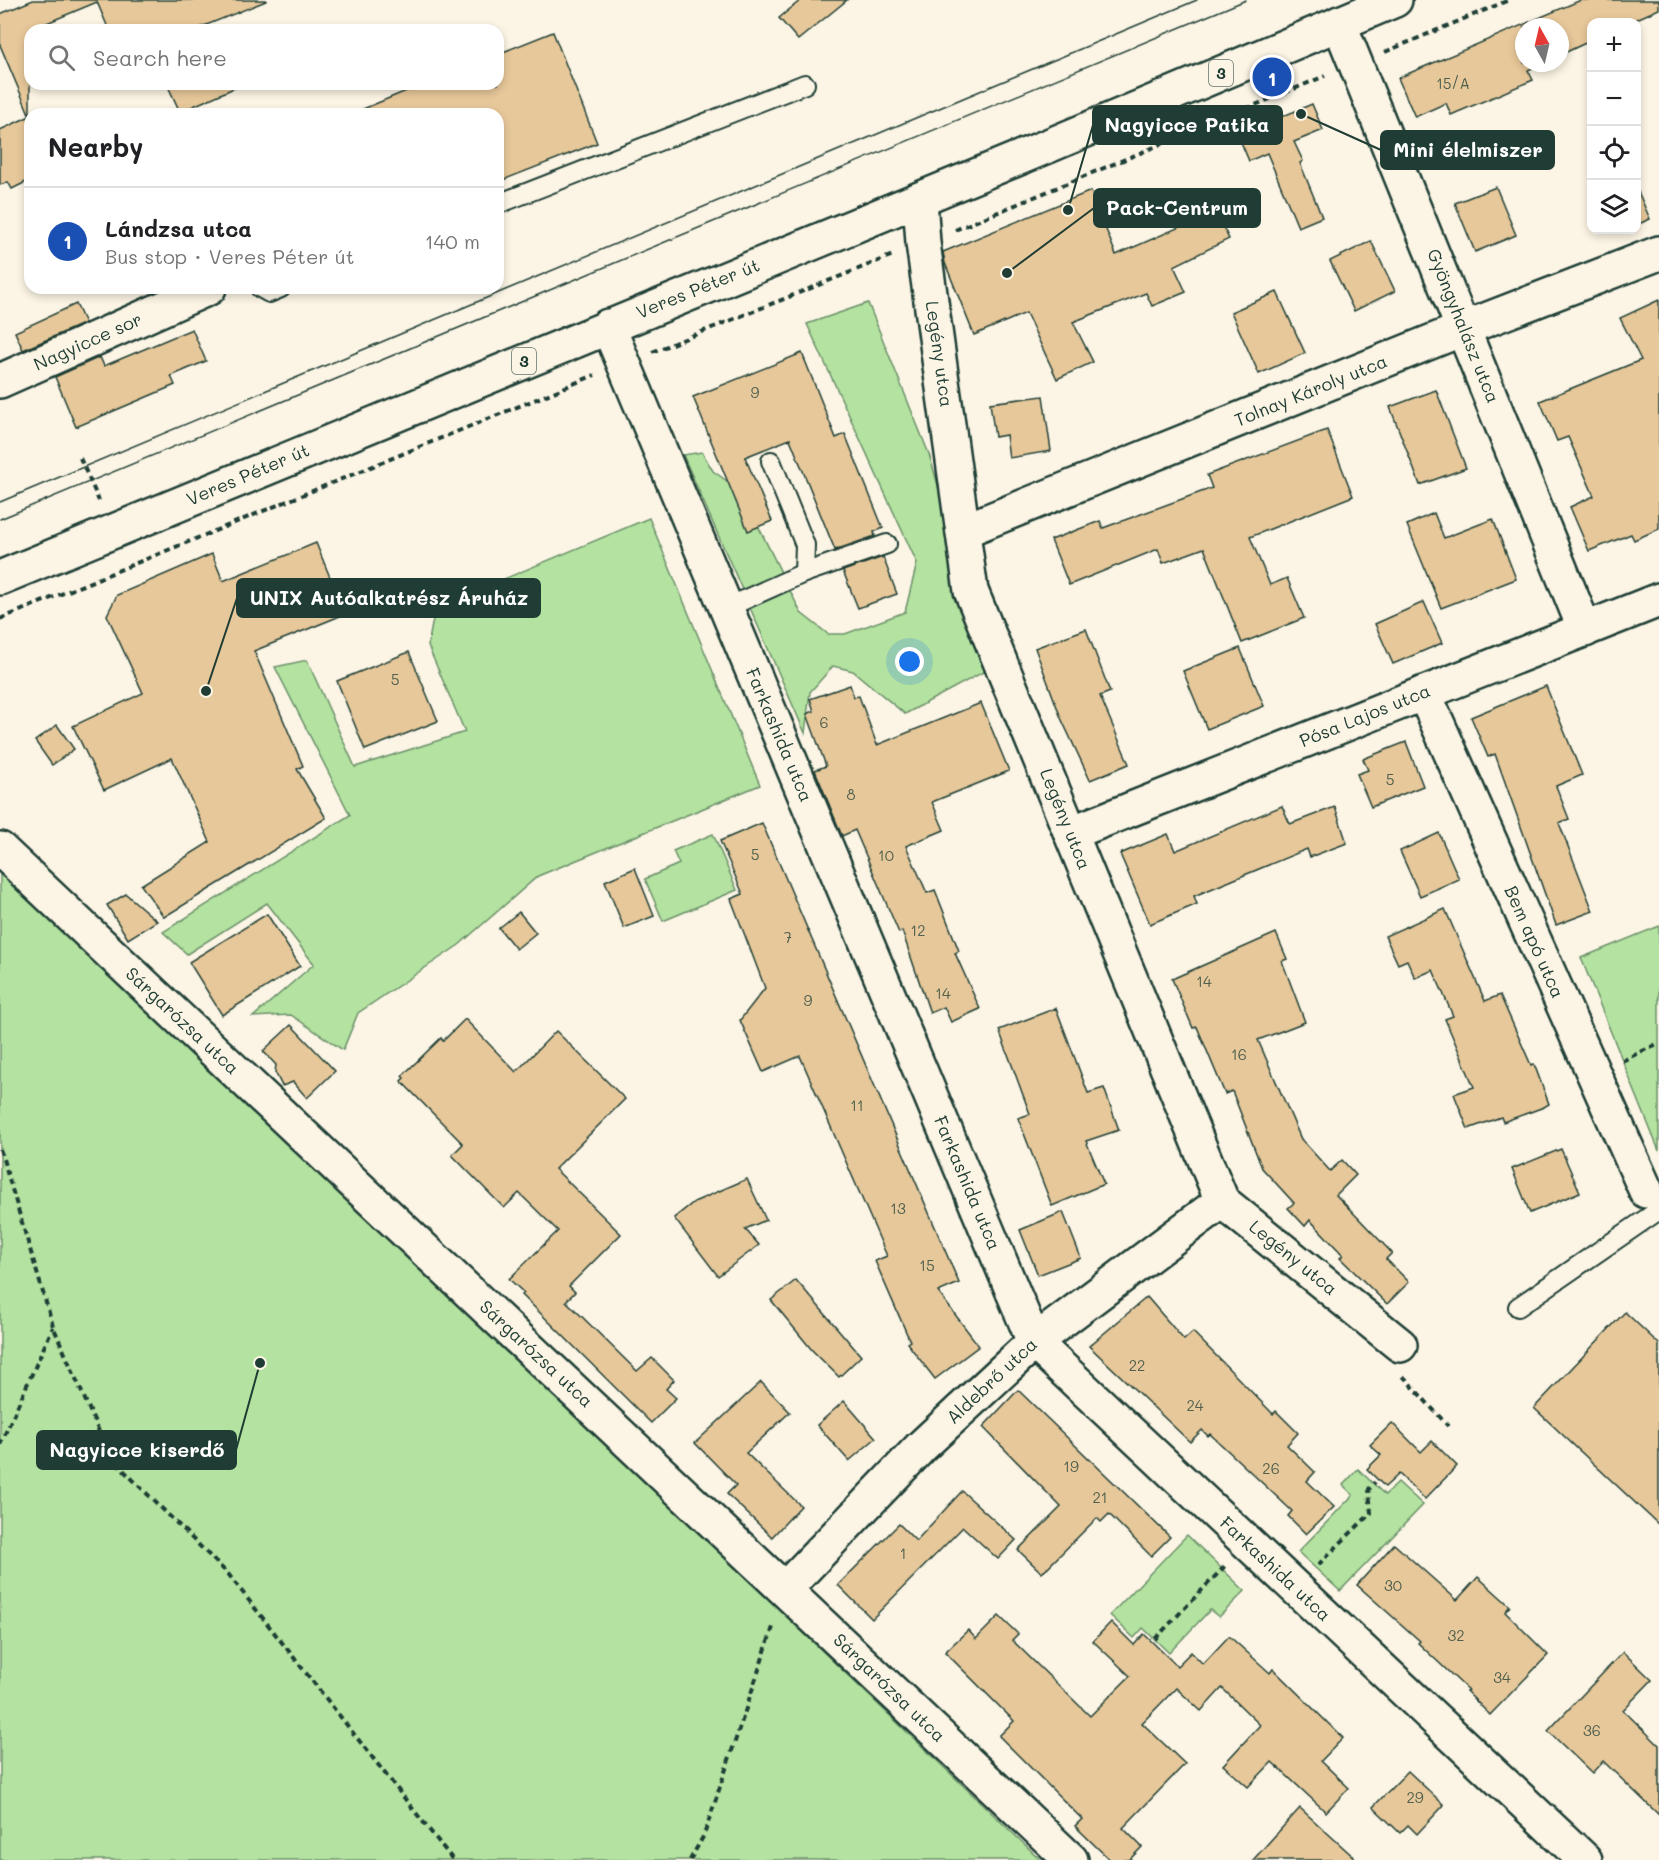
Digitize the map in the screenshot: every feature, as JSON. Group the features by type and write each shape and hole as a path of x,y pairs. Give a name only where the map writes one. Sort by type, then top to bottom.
{"street":[{"name":"Veres Péter út","path":"0,578 920,199 1395,0"},
{"name":"Gyöngyhalász utca","path":"1339,23 1465,328 1585,630"},
{"name":"Legény utca","path":"920,199 923,243 971,591 1222,1201 1400,1345"},
{"name":"Tolnay Károly utca","path":"963,531 1465,328 1659,253"},
{"name":"Nagyicce sor","path":"0,381 196,294"},
{"name":"Farkashida utca","path":"608,326 1034,1342 1585,1860"},
{"name":"Pósa Lajos utca","path":"1071,833 1659,600"},
{"name":"Bem apó utca","path":"1424,693 1652,1200"},
{"name":"Sárgarózsa utca","path":"0,849 1071,1860"},
{"name":"Aldebrő utca","path":"786,1589 921,1447 1034,1342 1222,1201"}],"lane":[{"path":"504,202 805,84"},
{"path":"771,461 805,544 804,573"},
{"path":"726,608 804,573 887,544"},
{"path":"1518,1307 1652,1200"}],"path":[{"path":"0,619 923,243 1509,0"},
{"path":"80,458 99,501"},
{"path":"1593,1073 1659,1043"},
{"path":"0,1149 53,1326 110,1457 229,1575 453,1860"},
{"path":"0,1445 53,1326"},
{"path":"1400,1345 1403,1379 1448,1426"},
{"path":"1313,1570 1371,1513 1369,1490 1375,1482"},
{"path":"1155,1639 1226,1564"},
{"path":"690,1860 704,1835 786,1589"}],"green space":[{"path":"868,303 929,454 991,668 905,714 853,671 833,666 810,692 805,733 683,455 702,452 713,471 741,491 801,613 828,634 845,634 905,612 917,563 807,324"},
{"path":"649,518 760,785 538,876 459,945 358,1013 343,1050 291,1015 253,1017 314,964 267,903 187,954 163,932 350,815 275,667 307,660 355,767 465,732 428,646 435,608"},
{"path":"713,834 737,890 663,921 645,879 679,864 673,851"},
{"path":"0,865 1041,1860 0,1860"},
{"path":"1659,926 1659,1151 1581,958"},
{"path":"1358,1469 1385,1495 1398,1482 1423,1505 1340,1591 1298,1552 1353,1495 1343,1485"},
{"path":"1187,1535 1245,1591 1219,1617 1210,1610 1169,1653 1143,1628 1134,1638 1110,1615"}],"building":[{"path":"33,0 266,0 209,24 106,24 97,2 44,24 24,24 24,90 30,90 30,108 27,108 0,45 0,14"},
{"path":"801,0 847,0 798,40 779,18"},
{"path":"1581,0 1659,0 1659,9 1639,18 1587,18 1587,42 1569,51 1569,18 1539,18"},
{"path":"1515,28 1515,72 1529,72 1533,80 1451,115 1446,103 1415,117 1398,78"},
{"path":"553,32 597,143 504,180 504,108 365,108 409,90 504,90 504,52"},
{"path":"170,90 230,90 189,108 178,108"},
{"path":"1312,104 1323,130 1294,142 1322,217 1298,227 1267,153 1249,161 1238,135"},
{"path":"24,119 24,183 12,189 8,182 0,185 0,130"},
{"path":"1496,187 1516,235 1475,252 1455,203"},
{"path":"1091,191 1116,255 1189,223 1180,205 1206,193 1229,239 1174,266 1186,292 1152,306 1146,293 1073,322 1093,362 1057,379 1026,313 974,335 945,263 943,252"},
{"path":"1641,198 1650,219 1641,223"},
{"path":"1371,241 1395,291 1354,311 1330,261"},
{"path":"1277,292 1305,353 1259,374 1231,312"},
{"path":"1659,300 1659,529 1634,540 1631,534 1589,551 1570,507 1594,496 1568,437 1557,441 1540,401 1641,360 1620,318"},
{"path":"76,304 85,323 23,350 15,332"},
{"path":"192,329 206,361 171,376 175,385 76,427 55,377 100,357 104,366"},
{"path":"802,353 836,438 845,434 883,528 874,532 875,536 835,550 790,439 745,457 772,521 748,531 693,397"},
{"path":"1436,390 1466,468 1420,485 1390,407"},
{"path":"1043,396 1051,451 1009,458 1006,435 995,437 990,403"},
{"path":"1327,430 1353,496 1250,537 1270,585 1287,578 1304,618 1242,643 1204,548 1163,563 1158,549 1069,585 1051,540 1100,521 1103,528 1212,488 1207,475"},
{"path":"1434,513 1444,538 1493,519 1516,579 1441,608 1407,525"},
{"path":"316,543 345,614 254,651 303,766 297,769 326,818 164,917 141,885 210,842 172,758 104,790 73,726 143,693 107,615 117,595 212,554 223,581"},
{"path":"883,557 897,594 858,608 843,571"},
{"path":"1424,602 1442,643 1393,664 1375,624"},
{"path":"1086,629 1110,692 1100,696 1129,764 1090,780 1061,718 1035,648"},
{"path":"1240,648 1264,706 1207,729 1183,671"},
{"path":"409,652 438,721 365,750 337,681"},
{"path":"850,685 854,697 859,696 877,745 981,703 1009,771 932,802 944,830 906,846 927,893 935,890 959,951 955,953 980,1009 951,1022 944,1007 930,1013 902,931 899,933 855,830 842,836 815,770 826,766 807,714 814,711 810,699"},
{"path":"1546,686 1582,775 1556,786 1569,819 1559,823 1593,911 1556,925 1495,754 1488,757 1471,717"},
{"path":"57,725 74,749 52,765 35,741"},
{"path":"1406,742 1423,786 1371,807 1357,774 1368,770 1363,759"},
{"path":"1282,806 1290,824 1335,807 1347,843 1310,857 1307,849 1194,896 1197,904 1150,924 1120,854 1168,834 1175,851"},
{"path":"762,823 959,1283 938,1292 979,1346 935,1379 907,1343 910,1341 875,1261 887,1256 800,1056 763,1072 740,1020 765,988 731,899 743,894 720,841"},
{"path":"1439,833 1459,879 1420,896 1400,851"},
{"path":"635,868 654,916 624,928 605,881"},
{"path":"126,894 157,921 128,939 107,905"},
{"path":"1445,909 1485,1001 1500,995 1531,1065 1534,1064 1549,1104 1544,1107 1503,1122 1501,1117 1468,1129 1454,1094 1474,1087 1445,1019 1453,1016 1433,970 1415,978 1407,960 1398,964 1385,936"},
{"path":"519,912 536,933 516,949 499,928"},
{"path":"267,914 300,966 222,1015 189,962"},
{"path":"1276,933 1287,959 1282,961 1305,1022 1258,1040 1301,1139 1330,1171 1342,1160 1356,1175 1336,1195 1392,1253 1386,1259 1409,1282 1387,1304 1340,1258 1343,1255 1310,1220 1305,1226 1288,1208 1294,1203 1262,1168 1232,1091 1225,1094 1197,1027 1193,1028 1172,979"},
{"path":"1056,1008 1088,1093 1104,1088 1119,1130 1086,1141 1104,1184 1052,1206 1018,1118 1030,1114 999,1030"},
{"path":"465,1019 516,1072 556,1031 625,1099 555,1169 621,1234 569,1286 575,1292 566,1301 637,1371 652,1358 674,1380 666,1389 676,1398 651,1423 522,1295 524,1293 509,1279 558,1231 519,1193 504,1208 452,1155 463,1144 401,1081 404,1078 402,1076 441,1038 443,1041"},
{"path":"291,1025 335,1071 307,1098 293,1082 282,1086 275,1072 276,1065 263,1051"},
{"path":"1561,1149 1580,1192 1530,1213 1512,1169"},
{"path":"747,1179 766,1220 745,1229 759,1245 718,1276 674,1218 694,1202"},
{"path":"1063,1212 1081,1258 1038,1275 1020,1230"},
{"path":"796,1280 861,1356 839,1377 812,1350 771,1300"},
{"path":"1147,1297 1184,1340 1193,1332 1273,1414 1276,1411 1298,1433 1287,1445 1315,1472 1307,1481 1334,1507 1306,1534 1288,1516 1292,1511 1210,1434 1208,1436 1202,1430 1190,1442 1089,1346"},
{"path":"1625,1312 1659,1344 1659,1525 1534,1408"},
{"path":"761,1382 790,1412 746,1453 801,1506 772,1537 727,1494 736,1485 695,1443"},
{"path":"1018,1390 1170,1537 1151,1556 1109,1514 1101,1522 1097,1518 1042,1573 1018,1550 1061,1507 983,1427"},
{"path":"844,1401 876,1438 849,1461 817,1425"},
{"path":"1392,1423 1421,1452 1432,1441 1457,1466 1425,1499 1399,1474 1385,1487 1367,1469 1381,1455 1370,1445"},
{"path":"962,1491 1016,1540 998,1559 963,1527 872,1619 838,1585 899,1524 916,1541"},
{"path":"1394,1544 1457,1600 1478,1577 1510,1606 1505,1612 1548,1655 1490,1715 1466,1691 1468,1690 1418,1643 1420,1641 1357,1585"},
{"path":"999,1616 1018,1634 1012,1640 1090,1716 1130,1676 1093,1641 1111,1622 1134,1645 1144,1634 1177,1666 1191,1652 1203,1664 1229,1636 1270,1673 1273,1669 1343,1738 1321,1761 1349,1788 1326,1812 1272,1762 1248,1787 1223,1765 1260,1725 1222,1688 1201,1711 1176,1688 1142,1723 1185,1764 1123,1828 1142,1847 1129,1860 1110,1860 1075,1826 1082,1819 999,1736 1014,1721 945,1652 968,1630 976,1639"},
{"path":"1623,1652 1652,1680 1623,1710 1659,1745 1659,1815 1603,1761 1592,1773 1548,1731"},
{"path":"1408,1771 1444,1805 1417,1834 1408,1825 1400,1833 1373,1807"},
{"path":"1300,1808 1357,1860 1253,1860"}],"tram line":[{"path":"504,291 1197,0"},
{"path":"0,519 1246,0"},
{"path":"0,502 496,294"}],"place":[{"name":"Lándzsa utca","path":"1272,77"},
{"name":"Mini élelmiszer","path":"1301,114"},
{"name":"Nagyicce Patika","path":"1068,210"},
{"name":"Pack-Centrum","path":"1007,273"},
{"name":"UNIX Autóalkatrész Áruház","path":"206,691"},
{"name":"Nagyicce kiserdő","path":"260,1363"}]}
